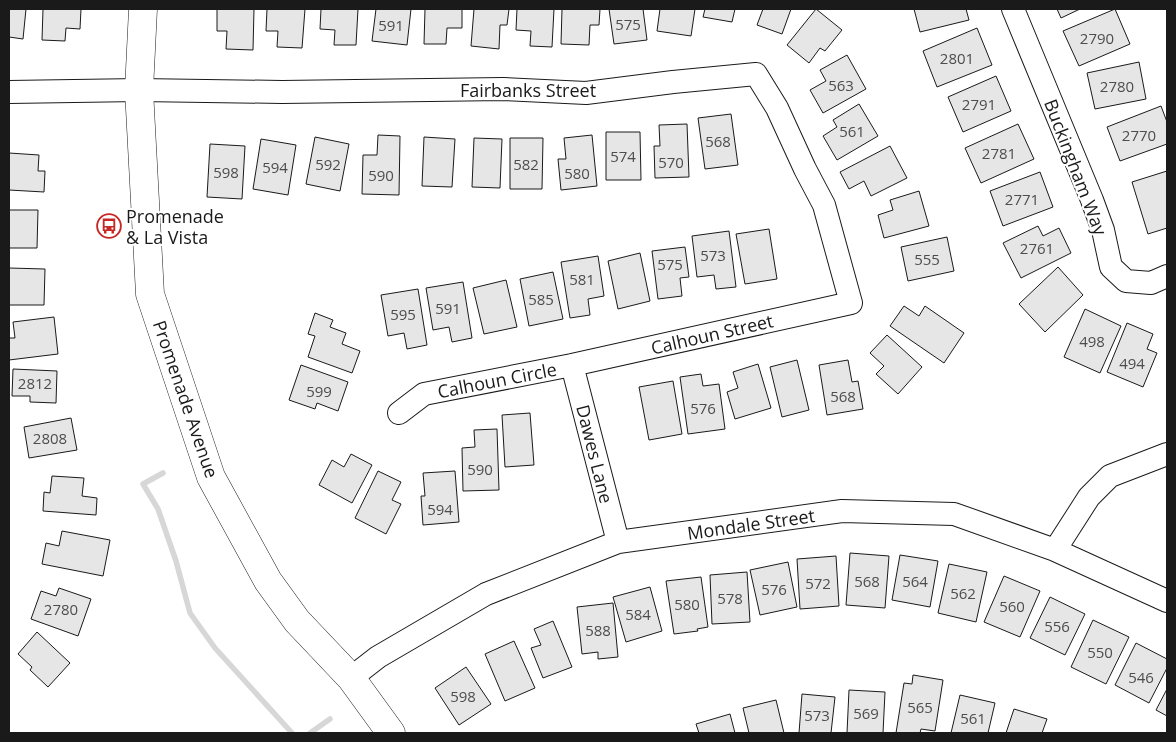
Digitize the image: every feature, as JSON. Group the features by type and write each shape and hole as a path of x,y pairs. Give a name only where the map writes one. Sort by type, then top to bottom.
{"main road":[{"name":"Promenade Avenue","path":"143,9 139,90 150,294 211,477 268,581 297,621 352,678 391,733"}],"street":[{"name":"Buckingham Way","path":"1013,9 1092,200 1103,230 1111,267 1126,281 1151,283 1167,276"},
{"name":"Fairbanks Street","path":"139,90 282,92 503,88 586,93 756,74 777,108 824,205 851,303"},
{"path":"9,92 139,90"},
{"name":"Calhoun Street","path":"572,365 851,303"},
{"name":"Calhoun Circle","path":"399,413 424,394 572,365"},
{"name":"Dawes Lane","path":"572,365 618,542"},
{"path":"1055,550 1089,497 1110,476 1167,454"},
{"name":"Mondale Street","path":"352,678 378,657 486,594 618,542 842,511 954,514 1055,550 1167,601"}],"building":[{"path":"9,9 26,9 23,39 9,37"},
{"path":"43,9 81,9 80,29 66,28 65,41 42,40"},
{"path":"217,9 254,9 253,50 226,49 227,31 217,31"},
{"path":"267,9 305,9 302,48 277,47 278,31 266,31"},
{"path":"321,9 358,9 356,45 334,45 335,30 320,29"},
{"path":"376,9 411,9 407,45 372,41"},
{"path":"425,9 462,9 462,28 447,28 446,44 424,44"},
{"path":"474,9 509,9 507,25 500,25 499,49 471,46"},
{"path":"517,9 554,9 552,47 530,46 531,31 516,30"},
{"path":"562,9 600,9 599,25 590,25 589,45 561,44"},
{"path":"609,9 643,9 647,40 614,44"},
{"path":"660,9 695,9 691,36 657,31"},
{"path":"705,9 735,9 732,22 703,17"},
{"path":"763,9 791,9 782,34 757,25"},
{"path":"816,9 842,30 825,51 820,48 809,63 787,45"},
{"path":"914,9 966,9 969,20 920,32"},
{"path":"1057,9 1080,9 1061,18"},
{"path":"1115,9 1130,44 1079,66 1063,31"},
{"path":"977,28 992,65 937,87 923,51"},
{"path":"847,55 866,89 823,113 810,90 826,81 820,70"},
{"path":"1139,62 1146,99 1095,109 1087,73"},
{"path":"996,76 1011,111 963,132 948,97"},
{"path":"859,104 878,136 837,160 823,136 837,127 833,120"},
{"path":"1161,106 1167,122 1167,144 1120,161 1107,127"},
{"path":"731,114 738,165 705,169 698,118"},
{"path":"687,124 689,177 655,178 654,146 660,146 659,125"},
{"path":"1018,124 1034,159 981,183 965,148"},
{"path":"606,132 640,132 641,180 606,180"},
{"path":"378,135 400,136 399,195 362,194 363,155 377,155"},
{"path":"592,135 597,186 561,190 558,159 566,159 564,138"},
{"path":"315,137 349,144 340,191 306,184"},
{"path":"424,137 455,139 452,187 422,186"},
{"path":"474,138 502,139 500,188 472,187"},
{"path":"510,138 543,138 542,189 510,189"},
{"path":"261,139 296,145 288,195 253,189"},
{"path":"210,144 245,146 242,199 207,197"},
{"path":"890,146 907,178 871,196 864,181 849,189 840,172"},
{"path":"9,153 39,155 38,171 45,171 44,192 9,190"},
{"path":"1167,171 1167,228 1148,234 1132,182"},
{"path":"1040,172 1053,207 1003,226 990,191"},
{"path":"919,191 929,226 884,238 878,215 893,210 890,200"},
{"path":"9,210 38,210 37,248 9,248"},
{"path":"1038,226 1043,236 1059,228 1071,253 1021,278 1003,243"},
{"path":"769,229 777,279 745,284 736,234"},
{"path":"729,231 736,287 716,289 714,275 697,277 692,236"},
{"path":"947,237 954,271 908,281 901,247"},
{"path":"685,247 689,277 680,278 682,296 658,299 652,251"},
{"path":"640,253 650,301 618,309 608,261"},
{"path":"598,256 604,296 588,299 590,315 570,318 561,262"},
{"path":"1058,267 1083,295 1045,332 1019,304"},
{"path":"9,268 45,269 44,305 9,305"},
{"path":"553,272 563,319 529,326 520,279"},
{"path":"506,280 517,327 484,334 473,288"},
{"path":"463,282 472,338 452,342 449,327 433,330 426,288"},
{"path":"418,289 427,345 407,349 404,333 388,336 381,295"},
{"path":"904,306 919,316 925,306 964,333 944,363 890,326"},
{"path":"1085,309 1121,326 1100,373 1064,357"},
{"path":"315,313 333,320 330,327 346,333 342,344 360,351 352,373 308,357 315,336 308,334"},
{"path":"54,317 58,354 9,360 9,338 15,338 13,322"},
{"path":"1127,323 1153,334 1147,349 1157,353 1143,387 1107,372"},
{"path":"887,335 922,367 898,394 876,374 884,366 870,353"},
{"path":"797,360 809,410 782,417 770,367"},
{"path":"848,360 852,382 858,381 863,409 827,415 819,365"},
{"path":"758,364 771,408 735,419 727,392 738,388 733,372"},
{"path":"301,365 348,382 338,411 317,403 315,409 289,400"},
{"path":"13,369 57,371 56,403 30,402 30,396 12,396"},
{"path":"701,374 703,386 719,384 725,429 688,434 680,377"},
{"path":"673,381 682,434 649,440 639,387"},
{"path":"530,413 534,465 505,467 502,415"},
{"path":"71,418 77,450 29,458 24,427"},
{"path":"497,429 499,490 463,491 462,448 475,447 474,430"},
{"path":"351,454 372,465 352,503 319,485 332,460 344,467"},
{"path":"378,471 401,482 392,500 401,504 386,534 355,518"},
{"path":"455,471 459,522 423,525 421,496 425,496 423,473"},
{"path":"52,476 84,478 82,496 97,498 96,515 43,511 44,492 50,493"},
{"path":"62,531 110,540 103,576 42,564 46,543 59,546"},
{"path":"850,553 889,556 885,608 846,605"},
{"path":"900,555 938,561 930,607 892,600"},
{"path":"836,556 839,606 800,609 797,559"},
{"path":"788,562 797,607 760,615 750,570"},
{"path":"949,564 987,572 976,622 938,613"},
{"path":"747,572 750,622 712,624 710,575"},
{"path":"1004,576 1040,591 1020,637 984,622"},
{"path":"701,577 708,627 697,629 698,631 674,634 666,581"},
{"path":"650,587 662,631 626,642 613,597"},
{"path":"59,588 91,599 78,636 31,619 41,591 56,596"},
{"path":"1050,597 1085,614 1065,655 1030,638"},
{"path":"613,603 618,657 598,659 598,652 582,654 577,607"},
{"path":"1093,620 1129,637 1106,684 1071,667"},
{"path":"553,621 572,667 543,678 531,648 541,645 534,629"},
{"path":"37,632 70,663 48,687 30,670 32,667 18,654"},
{"path":"514,641 535,688 505,701 485,654"},
{"path":"1136,643 1167,659 1167,668 1149,703 1115,685"},
{"path":"466,667 491,704 459,725 435,688"},
{"path":"913,675 943,680 935,731 921,729 920,733 896,733 904,683 912,684"},
{"path":"1167,689 1167,716 1156,710"},
{"path":"849,690 885,692 883,733 847,733"},
{"path":"802,694 835,697 831,733 799,733"},
{"path":"960,695 995,703 988,733 951,733"},
{"path":"776,700 784,733 749,733 743,708"},
{"path":"1014,709 1047,719 1042,733 1006,733"},
{"path":"730,714 735,733 699,733 696,724"}],"waterway":[{"path":"163,473 143,484 158,509 176,561 190,613 215,648 292,733"},
{"path":"310,733 330,719"}],"place":[{"name":"Promenade & La Vista","path":"109,226"}]}
